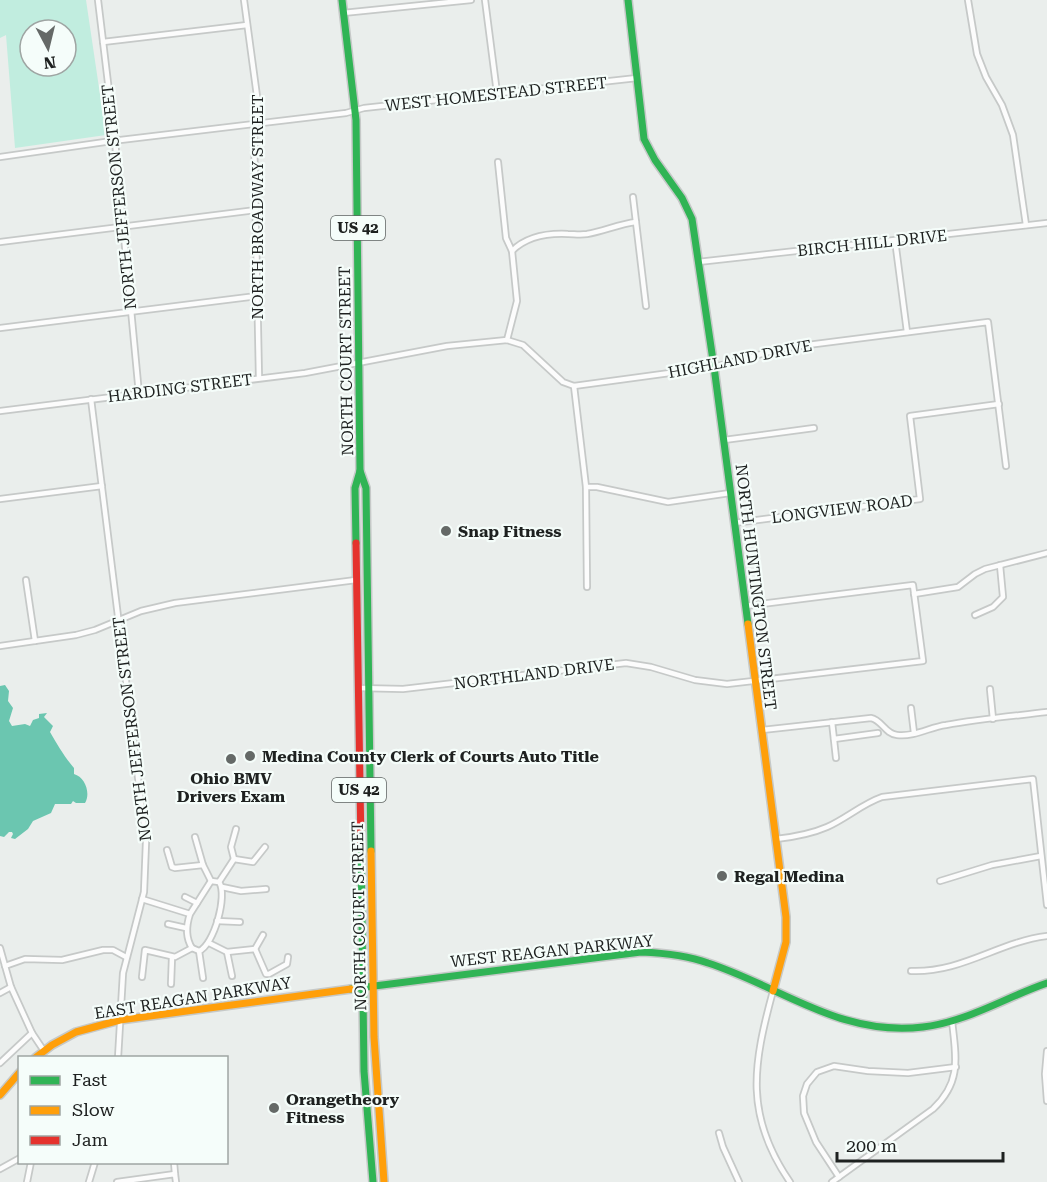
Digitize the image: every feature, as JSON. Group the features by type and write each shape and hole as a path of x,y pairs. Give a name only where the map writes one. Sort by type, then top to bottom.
{"street":[{"name":"NORTH JEFFERSON STREET","path":"98,0 124,226 139,393"},
{"name":"NORTH BROADWAY STREET","path":"244,0 259,111 254,132 259,378"},
{"name":"NORTH COURT STREET","path":"342,0 355,111 360,471 355,488 362,987 364,1081 373,1182"},
{"path":"344,13 471,0"},
{"path":"485,0 497,93"},
{"name":"NORTH HUNTINGTON STREET","path":"628,0 644,139 652,157 688,205 714,367 787,930 784,953 758,1051 757,1097 769,1144 790,1182"},
{"path":"968,0 977,54 986,78 1002,105 1013,135 1026,225"},
{"path":"103,42 247,25"},
{"name":"WEST HOMESTEAD STREET","path":"0,157 497,93 637,78"},
{"path":"498,162 506,238 512,251 516,308 507,340 519,342 563,382 574,386 586,487 587,587"},
{"path":"633,197 646,306"},
{"path":"0,242 256,210"},
{"path":"512,251 525,240 534,237 584,234 619,224 636,222"},
{"name":"BIRCH HILL DRIVE","path":"698,262 1047,223"},
{"path":"895,240 907,332"},
{"path":"0,328 257,296"},
{"name":"HIGHLAND DRIVE","path":"574,386 714,367 778,349 988,322 999,404"},
{"name":"HARDING STREET","path":"0,411 359,364 447,346 507,340"},
{"name":"NORTH JEFFERSON STREET","path":"91,399 146,842 146,877 120,990 118,1056"},
{"path":"999,404 1006,466"},
{"name":"LONGVIEW ROAD","path":"734,523 920,499 910,416 999,404"},
{"path":"723,440 814,428"},
{"name":"NORTH COURT STREET","path":"360,471 366,488 375,1075 384,1182"},
{"path":"0,499 102,486"},
{"path":"586,487 597,487 668,502 730,493"},
{"path":"745,606 913,585 914,594 929,592 958,587 975,574 1000,565 1047,554"},
{"path":"975,615 993,607 1003,597 1000,565"},
{"path":"26,580 35,641"},
{"path":"0,646 76,635 141,610 175,603 356,580"},
{"name":"NORTHLAND DRIVE","path":"358,688 403,689 626,663 710,682 755,682 923,661 914,594"},
{"path":"990,689 993,719"},
{"path":"911,708 915,733"},
{"path":"762,730 871,718 880,722 894,735 932,730 945,725 1047,712"},
{"path":"832,722 837,758"},
{"path":"834,739 878,733"},
{"path":"776,839 802,835 827,827 882,797 1033,778 1047,905"},
{"path":"142,977 145,950 172,957 192,948 199,951 209,943 217,921 221,885 234,859 231,847 236,829"},
{"path":"195,837 203,865 211,881 241,891 266,890"},
{"path":"234,859 253,862 266,847"},
{"path":"167,850 172,867 203,865"},
{"path":"940,881 992,865 1041,856"},
{"path":"192,948 186,928 190,914 211,881"},
{"path":"185,897 197,903"},
{"path":"142,899 190,914"},
{"path":"217,921 240,922"},
{"path":"168,924 186,928"},
{"path":"255,949 263,935"},
{"path":"911,971 947,969 1008,944 1047,936"},
{"path":"209,943 227,952 255,949"},
{"path":"0,948 11,987 32,1033 44,1051"},
{"path":"255,949 266,974 279,970 287,964 288,957"},
{"path":"5,966 25,959 62,960 103,950 113,950 126,957"},
{"path":"199,951 203,978"},
{"path":"227,952 232,976"},
{"name":"WEST REAGAN PARKWAY","path":"362,987 654,952 698,958 822,1013 871,1025 921,1027 952,1021 1047,983"},
{"path":"171,984 172,957"},
{"path":"0,993 11,987"},
{"name":"EAST REAGAN PARKWAY","path":"38,1056 76,1032 120,1020 362,987"},
{"path":"832,1182 933,1110 951,1087 956,1067 952,1021"},
{"path":"0,1063 32,1033"},
{"path":"1047,1051 1045,1074 1047,1101"},
{"path":"839,1177 816,1142 804,1113 803,1095 807,1084 817,1072 834,1066 908,1073 956,1067"},
{"path":"0,1095 18,1074"},
{"path":"719,1133 739,1182"},
{"path":"0,1169 18,1159"},
{"path":"27,1182 31,1164"},
{"path":"89,1182 94,1164"},
{"path":"174,1164 176,1182"},
{"path":"117,1182 175,1174"}],"shaded area":[{"path":"0,0 86,0 106,135 15,148 6,35 0,38"},
{"path":"5,685 9,691 8,701 13,708 9,721 12,726 25,724 30,726 33,720 39,718 39,714 47,713 44,717 53,726 50,732 74,768 74,774 81,778 87,790 85,803 73,801 71,804 55,804 51,813 33,821 28,829 15,839 11,838 12,832 4,837 0,836 0,686"}],"traffic: fast":[{"path":"342,0 356,120 360,471 355,488 356,543"},
{"path":"628,0 644,139 655,160 682,198 692,219 748,624"},
{"path":"360,471 366,488 371,851"},
{"path":"361,846 364,1071 373,1182"},
{"path":"351,989 641,952 658,953 700,960 838,1017 865,1025 893,1028 923,1027 955,1020 1047,983"}],"traffic: slow":[{"path":"748,624 786,917 786,942 773,991"},
{"path":"371,851 374,1037 384,1182"},
{"path":"38,1056 76,1032 120,1020 351,989"},
{"path":"0,1095 18,1074"}],"traffic: jam":[{"path":"356,543 361,846"}],"place":[{"name":"Snap Fitness","path":"446,531"},
{"name":"Medina County Clerk of Courts Auto Title","path":"250,756"},
{"name":"Ohio BMV Drivers Exam","path":"231,759"},
{"name":"Regal Medina","path":"722,876"},
{"name":"Orangetheory Fitness","path":"274,1108"}]}
